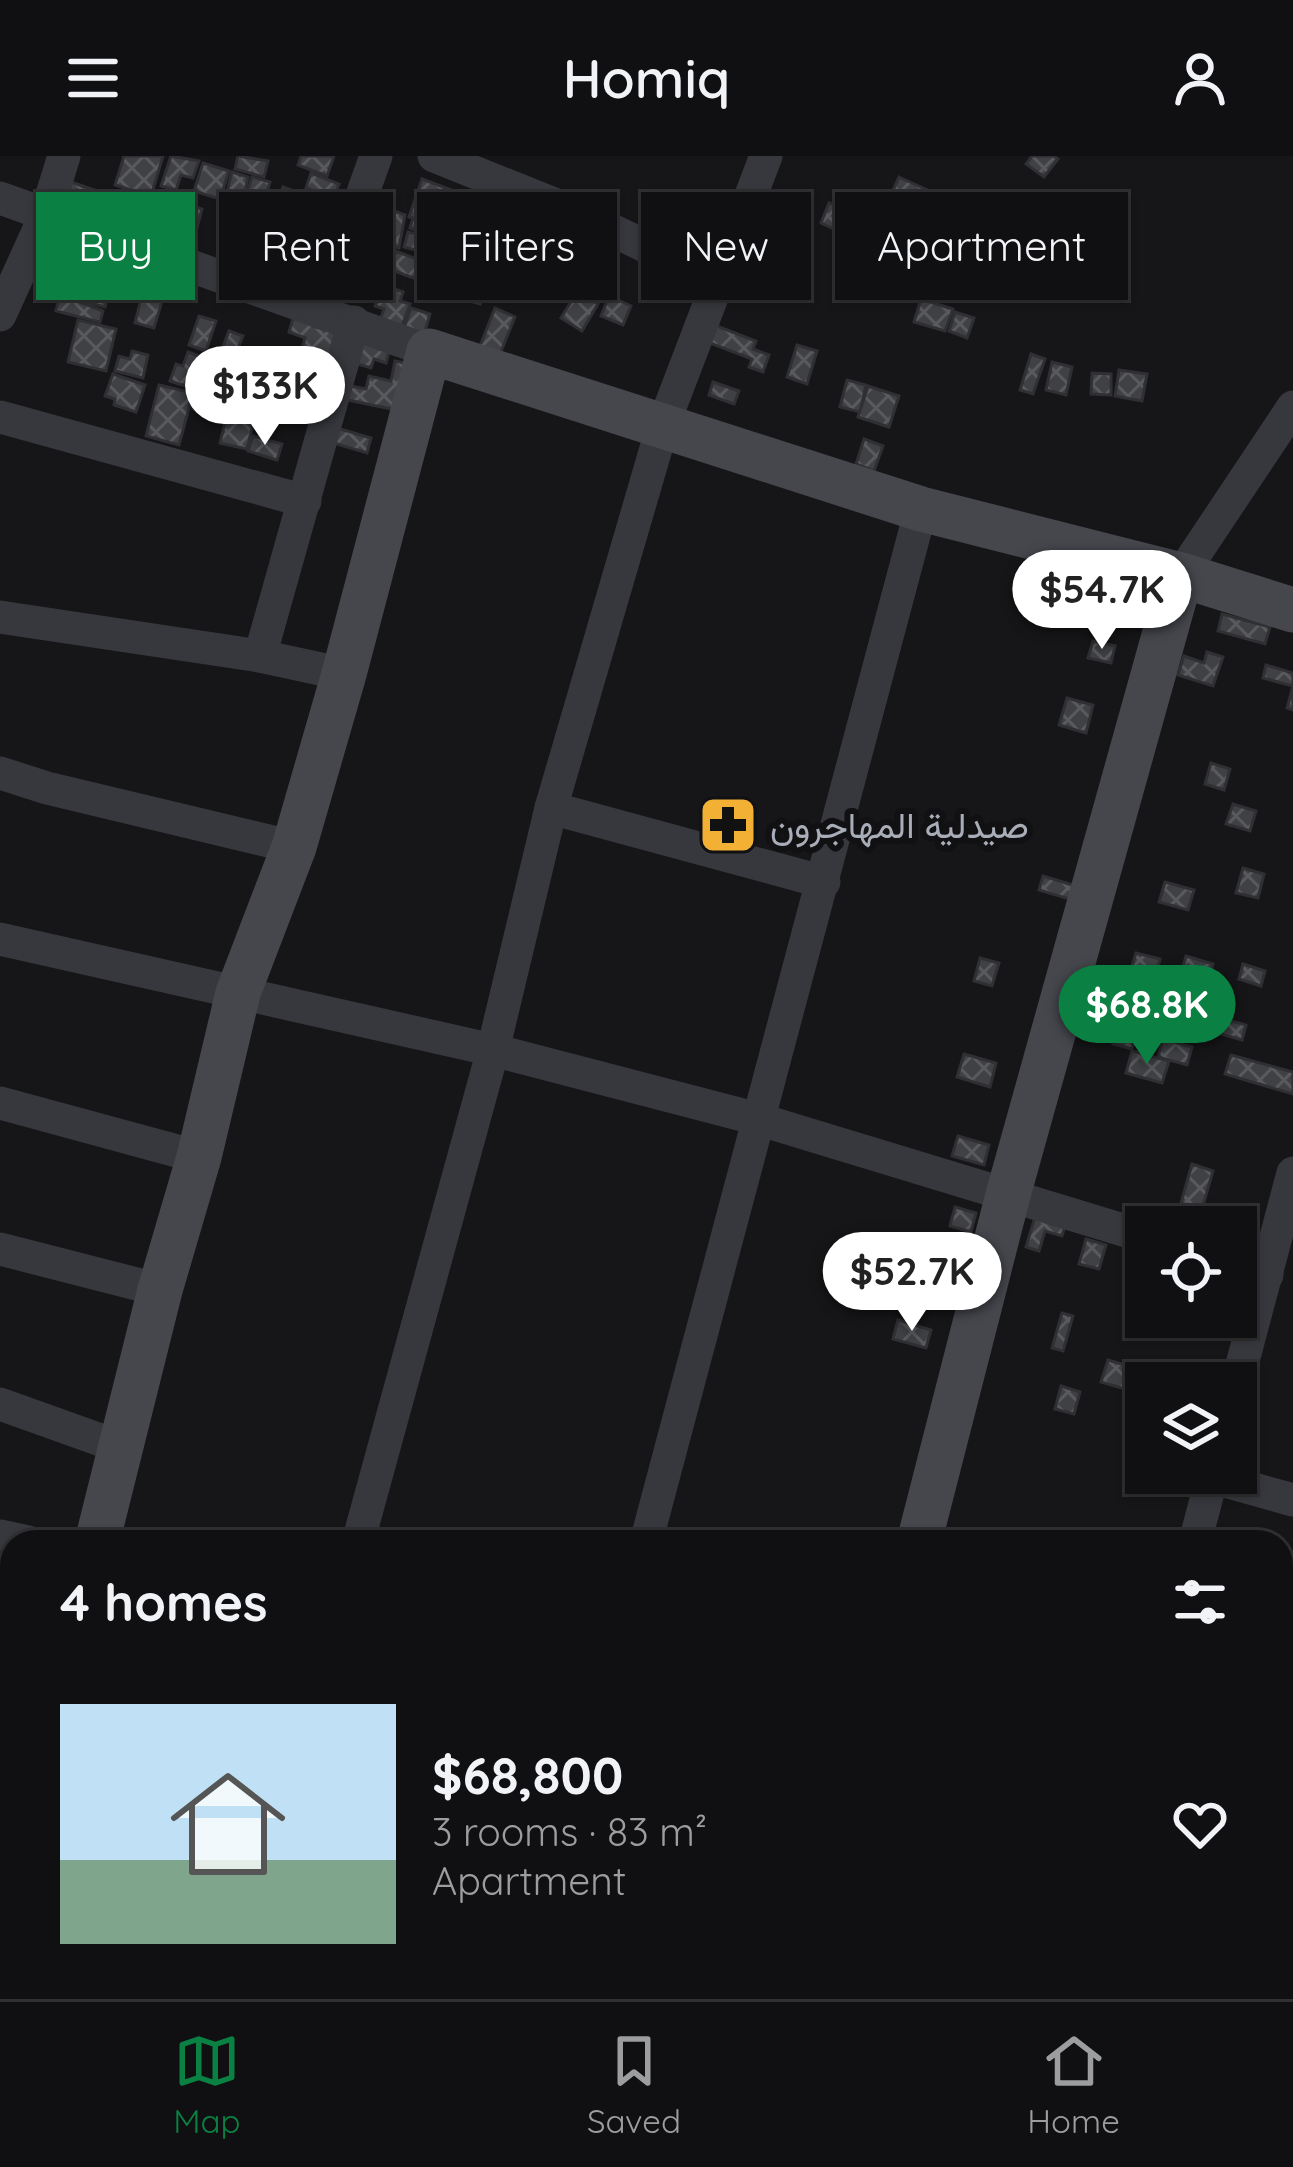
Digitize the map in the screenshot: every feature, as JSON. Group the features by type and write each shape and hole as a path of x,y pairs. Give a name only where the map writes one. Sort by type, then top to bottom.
{"street":[{"path":"53,192 64,156"},
{"path":"320,313 376,156"},
{"path":"434,156 641,244"},
{"path":"751,192 766,156"},
{"path":"0,198 36,211"},
{"path":"0,315 36,236"},
{"path":"195,268 429,351 920,509 1181,574 1293,610"},
{"path":"361,1530 494,1050 551,808 662,428 709,300"},
{"path":"260,656 354,322"},
{"path":"101,1530 160,1290 200,1157 238,993 294,847 429,351"},
{"path":"922,1530 1008,1195 1181,574 1293,406"},
{"path":"0,417 304,501"},
{"path":"649,1530 920,509"},
{"path":"0,617 260,656 344,674"},
{"path":"0,773 294,847"},
{"path":"551,808 824,882"},
{"path":"0,939 494,1050 758,1119 1125,1231"},
{"path":"0,1102 200,1157"},
{"path":"1257,1256 1293,1173"},
{"path":"0,1249 160,1290"},
{"path":"0,1404 123,1448"},
{"path":"1257,1489 1293,1500"},
{"path":"1198,1530 1207,1494"}],"building":[{"path":"124,156 163,156 152,192 115,185"},
{"path":"171,156 199,161 193,178 181,175 176,190 161,186"},
{"path":"238,156 268,161 264,177 235,169"},
{"path":"301,156 334,156 327,176 298,165"},
{"path":"1032,156 1058,159 1044,177 1026,164"},
{"path":"203,163 229,171 219,199 194,191"},
{"path":"232,172 248,177 245,192 227,192"},
{"path":"311,173 339,184 336,192 306,188"},
{"path":"252,177 270,182 267,192 247,192"},
{"path":"899,177 932,192 892,192"},
{"path":"422,179 454,191 454,192 418,192"},
{"path":"71,182 100,192 68,192"},
{"path":"417,194 417,231 410,228 413,218 409,217"},
{"path":"829,203 835,205 835,230 821,223"},
{"path":"195,207 202,209 195,227"},
{"path":"393,210 405,215 399,248 393,246"},
{"path":"408,232 417,234 417,250 404,247"},
{"path":"395,251 417,259 417,279 393,270"},
{"path":"393,288 403,292 400,301 410,304 402,326 380,320 384,309 375,306 377,300 393,300"},
{"path":"59,300 75,300 103,311 100,322 56,311"},
{"path":"86,300 107,300 105,307"},
{"path":"141,300 162,301 154,328 135,323"},
{"path":"572,300 598,304 582,331 561,318"},
{"path":"607,300 631,306 623,325 601,316"},
{"path":"921,300 953,309 945,331 914,322"},
{"path":"411,308 430,314 423,338 403,331"},
{"path":"495,308 515,317 500,354 480,346"},
{"path":"955,312 974,318 967,338 949,331"},
{"path":"199,316 216,321 206,351 189,345"},
{"path":"293,318 343,335 334,363 301,351 305,338 289,332"},
{"path":"78,320 116,329 106,371 68,362"},
{"path":"709,323 756,341 753,349 769,355 763,372 749,367 752,359 702,340"},
{"path":"229,331 243,336 220,393 207,388"},
{"path":"359,338 390,348 386,363 374,359 371,368 351,362"},
{"path":"797,345 817,351 807,384 787,377"},
{"path":"132,351 148,355 143,378 115,371 119,356 130,359"},
{"path":"188,352 199,356 188,387 170,381 176,364 183,366"},
{"path":"1031,354 1045,359 1033,394 1020,390"},
{"path":"309,360 332,367 323,398 299,391"},
{"path":"395,361 410,364 401,411 343,399 346,385 366,389 369,376 391,381"},
{"path":"1052,362 1072,367 1066,395 1046,390"},
{"path":"1119,370 1147,374 1142,401 1115,396"},
{"path":"1092,373 1111,374 1111,395 1091,394"},
{"path":"113,374 145,385 136,412 114,405 115,399 105,396"},
{"path":"847,380 866,385 860,412 840,407"},
{"path":"713,382 739,391 734,404 709,395"},
{"path":"159,385 193,393 179,445 146,436"},
{"path":"868,386 899,396 889,427 858,417"},
{"path":"270,387 298,396 292,412 265,403"},
{"path":"213,392 226,397 218,422 193,409 198,393 211,397"},
{"path":"231,398 258,404 247,449 220,443"},
{"path":"337,428 371,438 367,453 333,443"},
{"path":"253,436 282,444 277,460 248,451"},
{"path":"864,439 883,446 874,471 856,464"},
{"path":"1099,579 1126,586 1120,610 1093,603"},
{"path":"1222,614 1270,627 1265,644 1218,631"},
{"path":"1093,641 1115,646 1111,663 1088,658"},
{"path":"1207,652 1223,657 1213,686 1178,675 1184,656 1204,663"},
{"path":"1266,665 1293,673 1293,686 1263,678"},
{"path":"1067,698 1093,705 1086,733 1059,725"},
{"path":"1211,763 1230,769 1224,790 1205,784"},
{"path":"1233,804 1256,811 1250,831 1226,824"},
{"path":"1243,868 1264,874 1258,898 1236,893"},
{"path":"1043,876 1073,885 1069,899 1039,890"},
{"path":"1165,882 1194,890 1188,910 1159,902"},
{"path":"1136,953 1160,959 1155,979 1130,972"},
{"path":"1186,956 1213,964 1206,992 1178,985"},
{"path":"980,958 999,963 992,986 974,981"},
{"path":"1243,964 1265,971 1261,986 1239,979"},
{"path":"1214,1016 1246,1025 1242,1040 1210,1031"},
{"path":"1119,1024 1138,1029 1132,1049 1113,1044"},
{"path":"1163,1039 1192,1047 1187,1065 1158,1057"},
{"path":"1132,1051 1169,1061 1162,1083 1126,1073"},
{"path":"964,1054 996,1063 990,1087 957,1077"},
{"path":"1231,1055 1293,1072 1293,1094 1225,1074"},
{"path":"958,1136 989,1145 984,1165 952,1156"},
{"path":"1192,1164 1213,1171 1203,1206 1181,1203"},
{"path":"955,1207 976,1213 971,1232 950,1226"},
{"path":"1035,1217 1065,1226 1062,1236 1045,1231 1039,1251 1026,1247"},
{"path":"1086,1239 1106,1245 1099,1269 1079,1264"},
{"path":"1062,1313 1073,1316 1063,1351 1052,1348"},
{"path":"898,1320 931,1330 926,1348 893,1339"},
{"path":"1108,1360 1125,1365 1125,1389 1101,1382"},
{"path":"1061,1386 1080,1392 1074,1414 1055,1409"}],"place":[{"name":"صيدلية المهاجرون","path":"728,825"}]}
